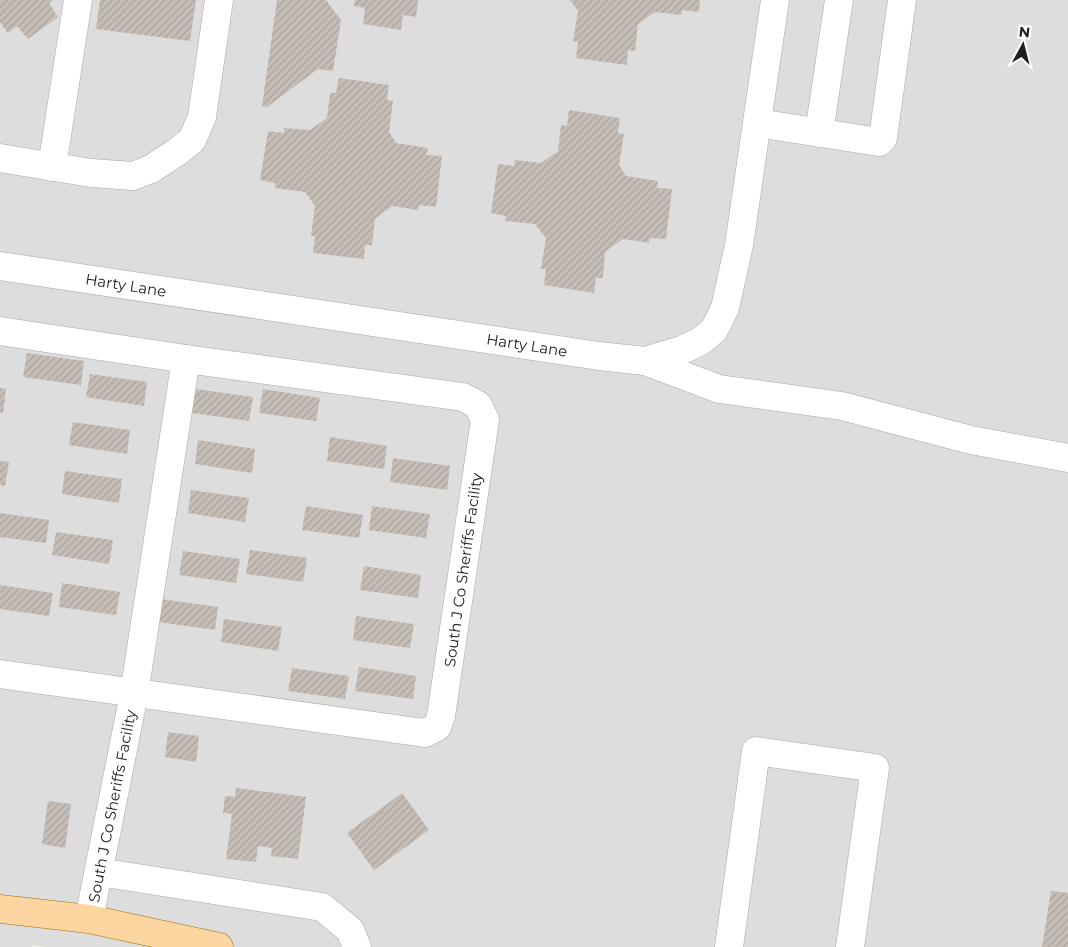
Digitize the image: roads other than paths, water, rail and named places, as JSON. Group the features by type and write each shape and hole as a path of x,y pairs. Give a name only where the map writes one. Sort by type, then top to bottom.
{"main road":[{"path":"0,909 89,919 219,947"}],"street":[{"path":"52,167 78,0"},
{"path":"0,158 91,173 133,176 151,169 192,140 202,117 219,0"},
{"name":"Harty Lane","path":"0,266 645,361 682,350 701,340 714,330 726,308 740,244 775,0"},
{"path":"819,133 839,0"},
{"path":"757,123 879,142 883,138 902,0"},
{"name":"South J Co Sheriffs Facility","path":"0,331 463,397 478,405 485,420 441,716 437,727 425,733 0,674"},
{"name":"South J Co Sheriffs Facility","path":"89,919 134,694 186,359"},
{"path":"645,361 719,389 842,406 971,440 1068,458"},
{"path":"728,947 756,751 875,768 850,947"},
{"path":"98,872 322,907 350,930 357,947"}]}
